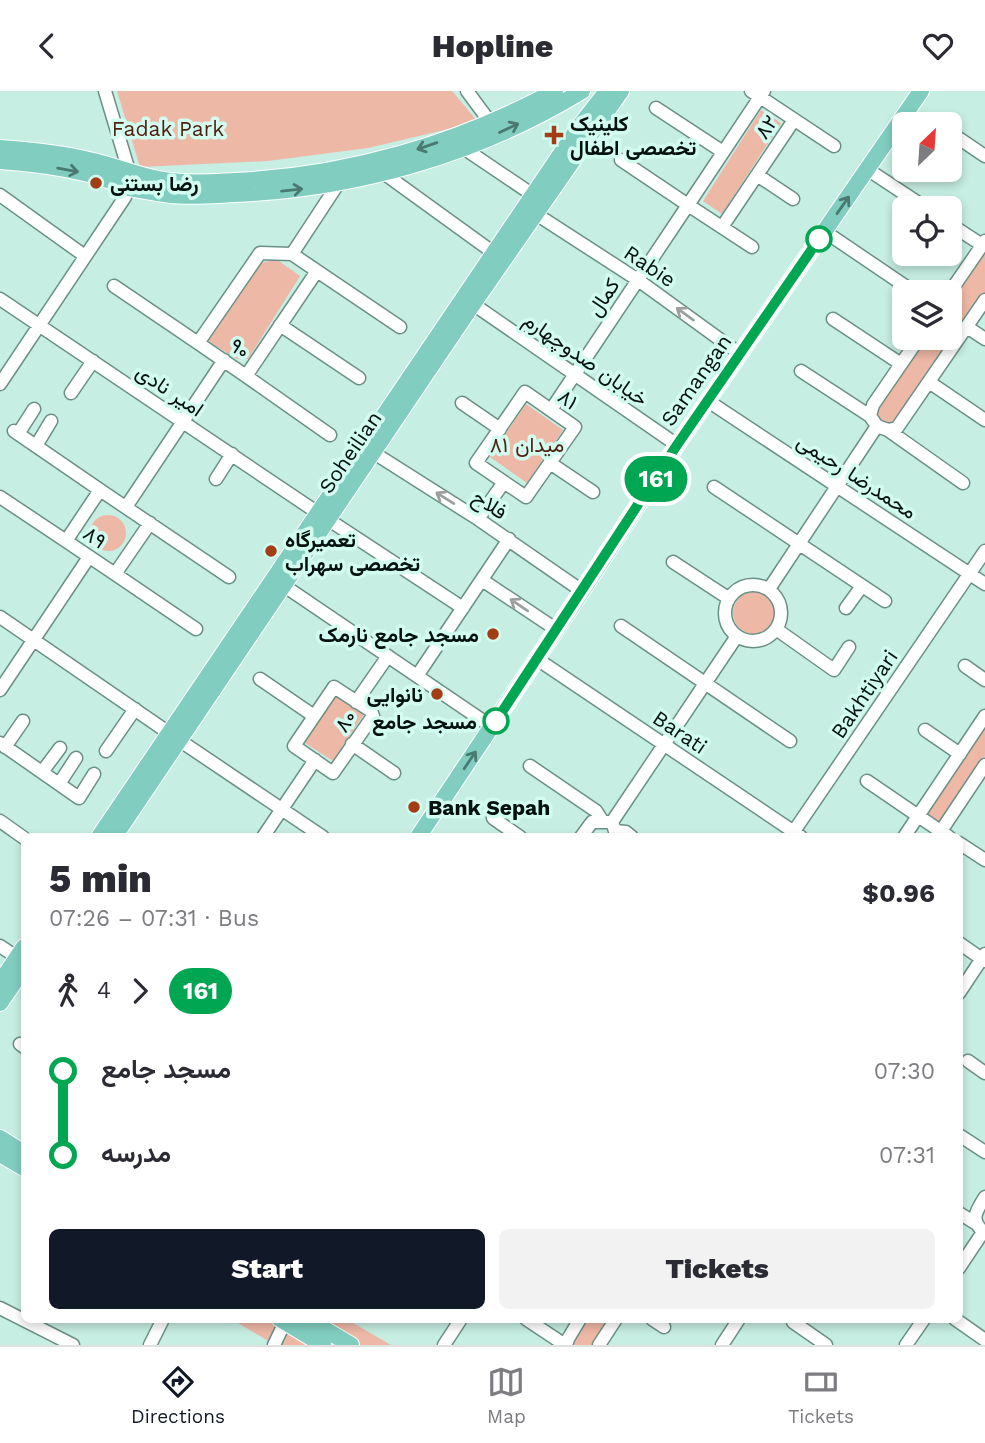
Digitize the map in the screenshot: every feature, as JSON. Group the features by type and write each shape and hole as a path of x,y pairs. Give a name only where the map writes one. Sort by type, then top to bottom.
{"main road":[{"path":"0,161 128,179 147,178 175,182 259,180 335,171 418,149 558,97 582,91"},
{"name":"Soheilian","path":"535,204 579,128 607,91"},
{"name":"Soheilian","path":"102,833 174,736 535,204 621,91"},
{"name":"Samangan","path":"421,833 677,445 917,93"},
{"path":"0,148 31,150 90,160 128,179 174,195 260,193 338,184 422,162 485,139 558,97"},
{"path":"558,97 579,116 582,122 579,128"},
{"name":"Soheilian","path":"116,833 174,736"},
{"path":"0,983 21,961"},
{"path":"0,1003 21,963"},
{"path":"0,1138 21,1151"},
{"path":"0,1154 21,1166"},
{"path":"286,1323 323,1345"},
{"path":"314,1323 351,1345"}],"street":[{"path":"0,384 125,197 128,179 105,91"},
{"path":"467,91 490,122"},
{"name":"۸۲","path":"688,205 759,93 794,120 722,227"},
{"path":"656,107 723,152"},
{"path":"794,120 834,146"},
{"path":"962,140 985,156"},
{"name":"Rabie","path":"461,147 740,354"},
{"path":"621,160 752,247"},
{"path":"867,169 908,196"},
{"path":"382,172 499,257"},
{"path":"757,175 793,199"},
{"path":"338,184 292,254 400,327"},
{"path":"0,195 85,256"},
{"name":"کمال","path":"551,410 688,205"},
{"path":"824,231 896,280"},
{"path":"958,280 984,243 962,231"},
{"name":"۹۰","path":"292,254 260,253 198,343 246,376 317,271"},
{"path":"114,286 198,343"},
{"name":"امیر نادی","path":"0,299 463,608"},
{"path":"879,424 897,428 985,300"},
{"name":"خیابان صدوچهارم","path":"469,301 677,445"},
{"path":"833,319 901,364"},
{"path":"280,325 359,378"},
{"path":"967,327 985,339"},
{"path":"879,424 873,405 911,350"},
{"path":"126,507 223,360"},
{"path":"71,393 93,361"},
{"path":"801,370 963,483"},
{"path":"246,376 330,435"},
{"path":"929,382 985,421"},
{"name":"۸۱","path":"525,393 551,410 575,427 526,497 476,463 525,393"},
{"name":"محمدرضا رحیمی","path":"708,401 985,584"},
{"path":"462,403 500,429"},
{"path":"34,409 16,432 100,490"},
{"path":"36,446 51,421"},
{"path":"769,589 879,424"},
{"name":"فلاح","path":"369,450 509,539 582,591"},
{"path":"216,479 232,454"},
{"path":"550,463 593,492"},
{"path":"478,519 504,482"},
{"path":"714,487 884,601"},
{"name":"۸۹","path":"100,490 126,507 150,523 115,574 66,541 100,490"},
{"path":"0,497 66,541"},
{"path":"150,523 229,577"},
{"path":"417,676 509,539"},
{"name":"Bakhtiyari","path":"796,833 985,551"},
{"path":"0,690 89,557"},
{"path":"673,562 729,598"},
{"path":"115,574 196,629"},
{"path":"482,580 557,630"},
{"path":"279,582 492,727"},
{"path":"751,584 769,589 776,596 782,613 776,629 762,640 754,641 737,636 724,615 729,598 743,586 751,584"},
{"path":"846,608 862,586"},
{"path":"0,617 317,833"},
{"path":"621,627 790,741"},
{"path":"776,629 834,670 849,647"},
{"path":"612,828 737,636"},
{"path":"356,702 388,656"},
{"name":"Barati","path":"537,659 792,833"},
{"path":"965,666 985,680"},
{"path":"260,679 314,716"},
{"name":"۸۰","path":"334,687 356,702 373,716 333,773 294,746 334,687"},
{"path":"106,751 135,709"},
{"path":"907,833 985,716"},
{"path":"23,721 3,745 79,798 94,774"},
{"path":"925,730 960,754"},
{"path":"352,744 394,773"},
{"path":"42,772 60,748"},
{"path":"59,784 76,758"},
{"path":"266,833 315,760"},
{"path":"530,766 596,811 612,828"},
{"path":"946,833 984,769"},
{"path":"867,781 944,833"},
{"path":"493,818 514,833"},
{"path":"0,821 21,836"},
{"path":"584,833 592,822 612,828"},
{"path":"963,846 985,860"},
{"path":"963,945 984,958 963,987"},
{"path":"0,946 21,958"},
{"path":"968,1061 985,1073"},
{"path":"963,1138 985,1153"},
{"path":"981,1229 974,1214 985,1197"},
{"path":"963,1216 981,1229"},
{"path":"963,1261 981,1229"},
{"path":"0,1308 21,1319"},
{"path":"30,1323 73,1345"},
{"path":"151,1344 161,1323"},
{"path":"274,1345 282,1323"},
{"path":"444,1345 458,1323"},
{"path":"532,1323 566,1345 578,1323"},
{"path":"599,1345 613,1323"},
{"path":"658,1323 664,1327"},
{"path":"722,1345 737,1323"},
{"path":"794,1323 826,1345"},
{"path":"906,1345 921,1323"},
{"path":"961,1323 985,1340"}],"green space":[{"name":"Fadak Park","path":"117,91 452,91 478,122 368,148 268,161 140,167"},
{"path":"761,110 781,123 722,214 703,201"},
{"path":"985,241 985,300 962,333 962,280 958,280"},
{"path":"276,259 300,276 248,359 237,359 208,341 261,263"},
{"path":"911,350 951,350 897,428 877,426 873,405"},
{"name":"میدان ۸۱","path":"526,404 563,430 527,483 490,457"},
{"path":"108,515 121,520 126,533 121,546 108,551 95,546 90,533 95,520"},
{"path":"754,592 769,598 775,613 769,628 754,634 739,628 733,613 739,598"},
{"path":"336,696 364,714 333,761 305,743"},
{"path":"985,725 985,756 940,823 925,813"},
{"path":"238,1323 285,1323 323,1345 275,1345"},
{"path":"312,1323 353,1323 391,1345 350,1345"},
{"path":"578,1323 614,1323 599,1345 566,1345"}],"bus line":[{"name":"161","path":"496,721 677,445 819,239"}],"place":[{"name":"کلینیک تخصصی اطفال","path":"554,135"},
{"name":"رضا بستنی","path":"96,183"},
{"name":"تعمیرگاه تخصصی سهراب","path":"271,551"},
{"name":"مسجد جامع نارمک","path":"493,634"},
{"name":"نانوایی","path":"437,694"},
{"name":"مسجد جامع","path":"496,721"},
{"name":"Bank Sepah","path":"414,807"}]}
